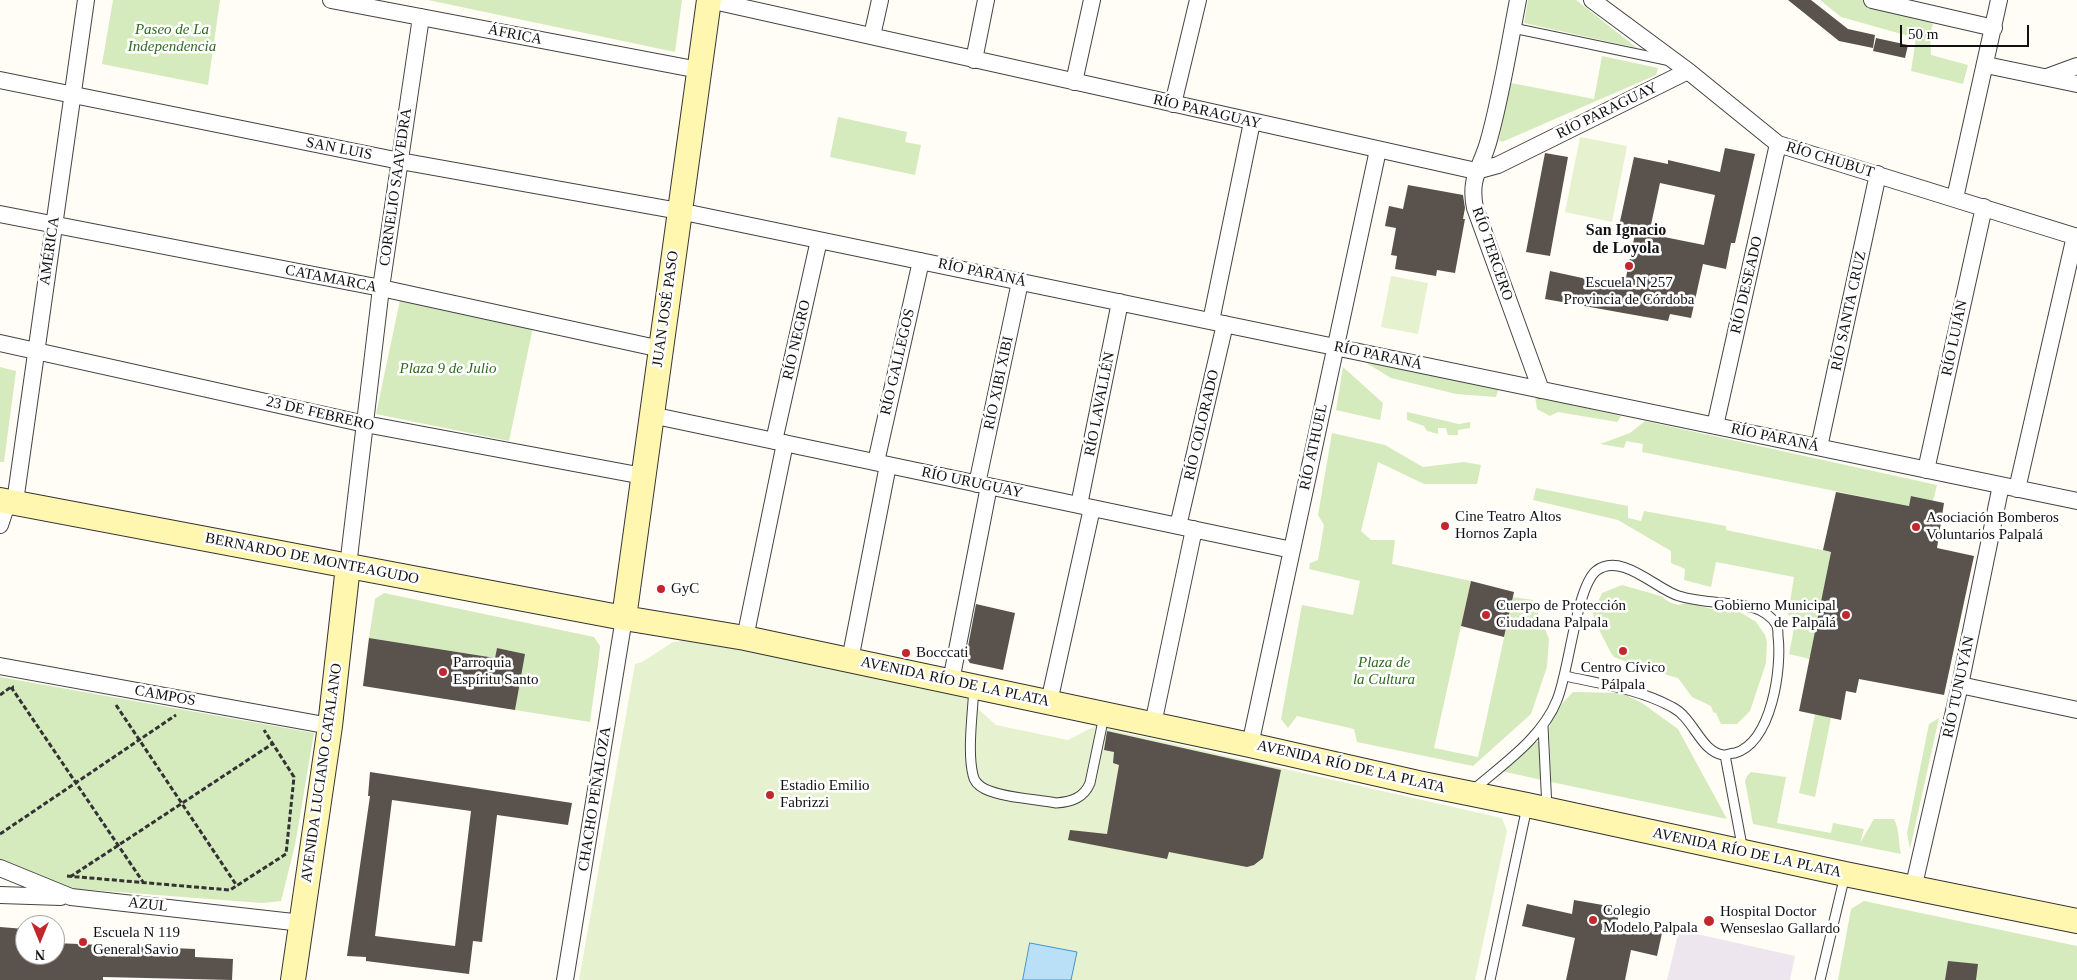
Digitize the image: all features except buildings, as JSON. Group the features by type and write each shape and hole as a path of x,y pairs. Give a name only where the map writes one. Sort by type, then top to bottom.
{"main road":[{"name":"JUAN JOSÉ PASO","path":"624,618 642,476 709,0"},
{"name":"BERNARDO DE MONTEAGUDO","path":"8,501 624,618"},
{"name":"AVENIDA LUCIANO CATALANO","path":"293,980 330,726 348,566"},
{"name":"AVENIDA RÍO DE LA PLATA","path":"624,618 745,638 1153,724 1913,889 2077,921"}],"street":[{"name":"AMÉRICA","path":"0,525 8,501 37,350 53,224 86,0"},
{"name":"ÁFRICA","path":"331,0 699,70"},
{"name":"RÍO PARAGUAY","path":"709,0 1476,171 1498,165 1682,67"},
{"path":"872,36 880,0"},
{"path":"974,60 986,0"},
{"path":"1074,82 1092,0"},
{"path":"1173,104 1198,0"},
{"name":"RÍO TERCERO","path":"1518,0 1488,144 1476,171 1472,192 1475,208 1540,390"},
{"name":"RÍO CHUBUT","path":"1592,0 1682,67 1778,144 2076,237"},
{"path":"1872,0 1994,28"},
{"path":"1955,198 1999,0"},
{"name":"CORNELIO SAAVEDRA","path":"348,566 381,288 421,17"},
{"path":"1986,65 2077,84"},
{"path":"2047,78 2077,66"},
{"name":"SAN LUIS","path":"0,80 400,161 679,211"},
{"name":"RÍO COLORADO","path":"1153,724 1252,122"},
{"name":"RÍO DESEADO","path":"1715,426 1778,144"},
{"name":"RÍO ATHUEL","path":"1250,745 1378,150"},
{"name":"RÍO SANTA CRUZ","path":"1819,447 1878,174"},
{"name":"RÍO LUJÁN","path":"1926,470 1984,207"},
{"name":"RÍO PARANÁ","path":"679,211 2077,501"},
{"name":"CATAMARCA","path":"0,214 381,288 661,349"},
{"name":"RÍO TUNUYÁN","path":"1913,889 1960,685 2009,487 2076,237"},
{"name":"RÍO NEGRO","path":"745,638 819,240"},
{"name":"RÍO GALLEGOS","path":"850,660 882,464 921,261"},
{"name":"RÍO XIBI XIBI","path":"951,681 983,485 1020,282"},
{"name":"RÍO LAVALLÉN","path":"1049,702 1120,302"},
{"name":"23 DE FEBRERO","path":"0,343 365,424 642,476"},
{"name":"RÍO URUGUAY","path":"651,415 1292,550"},
{"name":"CHACHO PEÑALOZA","path":"566,980 624,618"},
{"name":"CAMPOS","path":"0,666 330,726"},
{"path":"1960,685 2077,710"},
{"name":"AZUL","path":"0,868 71,897 302,922"},
{"path":"0,895 71,897"}],"lane":[{"path":"1513,28 1682,67"},
{"path":"1470,793 1543,726 1558,700 1564,676 1586,588 1596,571 1605,566 1619,567 1638,573 1647,577 1667,592 1696,601 1754,608 1766,613 1777,625 1779,662 1773,697 1757,736 1750,746 1738,752 1724,755 1714,751 1703,743 1688,719 1672,707 1632,690 1564,676"},
{"path":"974,686 973,775 980,785 995,792 1056,803 1066,803 1083,795 1088,790 1090,783 1105,714"},
{"path":"1490,980 1537,807 1543,726"},
{"path":"1724,755 1743,852"},
{"path":"1820,980 1845,874"}],"path":[{"path":"11,686 20,688"},
{"path":"0,695 11,686"},
{"path":"11,686 143,883"},
{"path":"107,703 125,706"},
{"path":"116,705 237,886"},
{"path":"167,714 186,717"},
{"path":"0,834 176,715"},
{"path":"64,876 230,890 286,854 294,777 264,730 254,729"},
{"path":"70,877 272,744"}],"shaded area":[{"path":"1679,930 1795,956 1790,980 1667,980"}],"green space":[{"name":"Paseo de La Independencia","path":"113,0 220,0 208,85 102,64"},
{"path":"428,0 682,0 675,52"},
{"path":"1528,0 1576,0 1637,48 1524,23"},
{"path":"1820,0 1880,0 1913,13 1933,24 1930,34 1931,55 1968,65 1963,84 1911,71 1916,38 1841,17"},
{"path":"1602,56 1658,68 1656,75 1502,142 1499,140 1511,83 1594,99"},
{"path":"838,117 907,132 905,142 921,145 915,175 830,157"},
{"path":"1580,137 1627,146 1612,222 1565,212"},
{"path":"1391,276 1428,283 1418,334 1381,327"},
{"name":"Plaza 9 de Julio","path":"400,300 533,327 509,441 376,414"},
{"path":"1355,356 1499,388 1496,397 1456,394 1391,378"},
{"path":"0,367 16,371 4,462 0,462"},
{"path":"1343,367 1383,403 1380,420 1336,410"},
{"path":"1535,396 1621,416 1617,422 1558,412 1550,416 1537,409"},
{"path":"1407,412 1459,424 1470,422 1470,428 1458,430 1458,435 1448,435 1446,428 1438,428 1438,434 1427,431 1424,426 1407,420"},
{"path":"1645,421 1937,485 1933,501 1912,496 1909,506 1642,452 1643,444 1626,441 1624,448 1600,444 1630,433"},
{"name":"Plaza de la Cultura","path":"1332,433 1385,445 1423,467 1464,462 1481,465 1477,484 1424,484 1378,462 1361,531 1371,540 1395,540 1392,564 1471,581 1434,748 1478,757 1513,597 1533,600 1549,639 1547,667 1531,714 1473,766 1357,742 1354,729 1297,716 1288,728 1281,719 1302,605 1353,615 1360,581 1309,569 1310,563 1318,560 1324,525 1318,515"},
{"path":"1536,488 1628,506 1628,518 1641,521 1644,511 1726,526 1726,530 1831,552 1810,659 1789,654 1796,618 1788,615 1794,577 1716,562 1711,587 1684,580 1685,569 1671,563 1671,551 1618,520 1533,500"},
{"path":"1622,585 1661,596 1669,602 1678,605 1688,603 1712,609 1740,612 1756,622 1765,635 1767,642 1766,663 1750,711 1737,724 1721,724 1711,706 1692,697 1678,678 1614,657 1594,620 1593,613 1602,593"},
{"path":"384,593 594,637 600,646 590,722 515,710 524,654 497,648 495,658 369,638 375,599"},
{"path":"699,639 965,697 996,725 1068,740 1095,726 1502,818 1507,831 1475,980 579,980 635,664 642,662 673,642"},
{"path":"0,677 314,733 295,845 281,901 262,903 65,888 0,860"},
{"path":"1573,692 1622,693 1642,703 1678,729 1727,819 1551,782 1549,728 1555,711"},
{"path":"1815,714 1831,718 1815,797 1799,793"},
{"path":"1939,718 1910,849 1907,833 1929,724"},
{"path":"1533,742 1540,742 1542,780 1501,771"},
{"path":"1751,772 1786,777 1777,823 1831,833 1833,823 1864,829 1860,843 1874,819 1894,819 1901,854 1753,824 1745,781"},
{"path":"1864,901 2077,946 2077,980 1838,980 1851,909"}],"water":[{"path":"1030,943 1077,952 1071,980 1023,980"}],"place":[{"name":"Escuela N 257 Provincia de Córdoba","path":"1629,266"},
{"name":"Cine Teatro Altos Hornos Zapla","path":"1445,526"},
{"name":"Asociación Bomberos Voluntarios Palpalá","path":"1916,527"},
{"name":"GyC","path":"661,589"},
{"name":"Cuerpo de Protección Ciudadana Palpala","path":"1486,615"},
{"name":"Gobierno Municipal de Palpalá","path":"1846,615"},
{"name":"Centro Cívico Pálpala","path":"1623,651"},
{"name":"Bocccati","path":"906,653"},
{"name":"Parroquia Espíritu Santo","path":"443,672"},
{"name":"Estadio Emilio Fabrizzi","path":"770,795"},
{"name":"Colegio Modelo Palpala","path":"1593,920"},
{"name":"Hospital Doctor Wenseslao Gallardo","path":"1709,921"},
{"name":"Escuela N 119 General Savio","path":"83,942"}],"district":[{"name":"San Ignacio de Loyola","path":"1626,240"}]}
